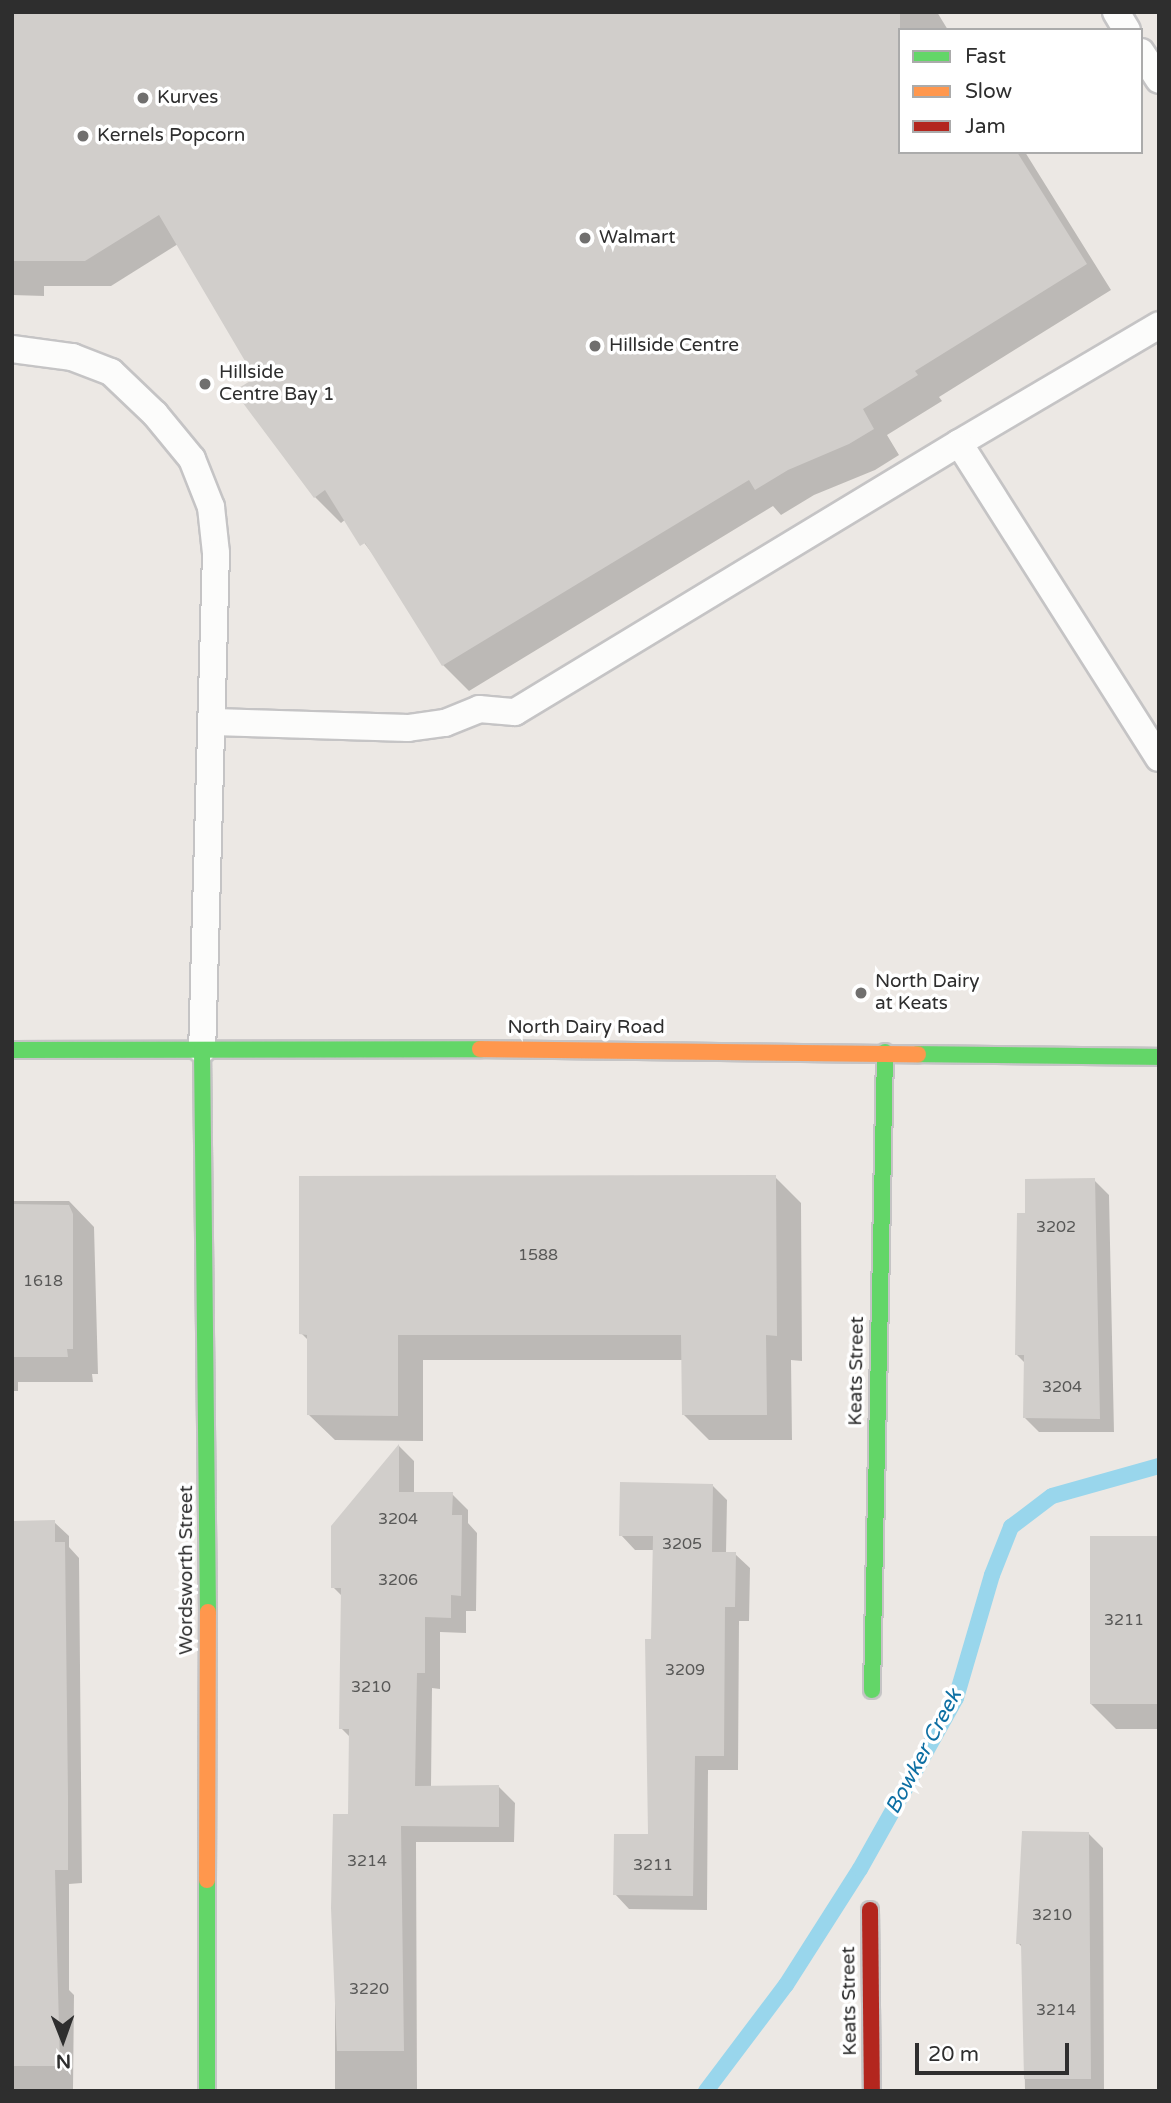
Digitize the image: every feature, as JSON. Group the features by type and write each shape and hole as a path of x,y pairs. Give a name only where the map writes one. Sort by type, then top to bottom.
{"street":[{"name":"North Dairy Road","path":"12,1050 885,1052 1159,1057"},
{"name":"Wordsworth Street","path":"202,1050 208,1357 207,2091"},
{"name":"Keats Street","path":"872,1690 885,1052"},
{"name":"Keats Street","path":"870,1910 872,2091"}],"lane":[{"path":"1116,12 1126,28"},
{"path":"1143,55 1159,80"},
{"path":"214,722 408,728 445,723 479,709 514,712 1159,325"},
{"path":"12,349 72,357 111,372 155,414 192,459 211,507 216,553 214,722 202,1050"},
{"path":"959,443 1159,758"}],"building":[{"name":"Hillside Centre","path":"12,12 900,12 898,154 1018,154 1087,264 915,371 918,375 863,409 874,429 849,444 788,470 755,490 749,480 442,666 365,543 360,546 325,490 314,498 234,391 255,378 159,215 85,261 12,261"},
{"path":"776,1175 777,1336 766,1335 767,1415 682,1415 681,1335 398,1335 398,1416 307,1415 307,1335 299,1334 299,1176"},
{"path":"1095,1178 1100,1419 1023,1418 1024,1355 1015,1355 1017,1213 1025,1213 1025,1179"},
{"path":"12,1204 69,1205 73,1214 73,1349 67,1349 68,1357 12,1357"},
{"path":"399,1444 399,1492 453,1492 452,1515 462,1515 461,1596 451,1595 451,1618 425,1617 425,1673 417,1673 415,1786 499,1785 499,1827 401,1826 404,2051 337,2051 331,1908 333,1814 348,1814 349,1729 339,1729 341,1588 331,1588 331,1526"},
{"path":"620,1482 713,1484 712,1552 736,1552 735,1607 725,1607 724,1756 695,1756 693,1896 613,1895 614,1834 648,1834 645,1639 651,1639 653,1536 619,1536"},
{"path":"55,1520 55,1542 65,1542 68,1797 68,1870 55,1870 60,2066 12,2066 12,1521"},
{"path":"1090,1536 1159,1536 1159,1704 1090,1704"},
{"path":"1022,1831 1089,1832 1091,2079 1024,2079 1021,1944 1016,1944"}],"waterway":[{"name":"Bowker Creek","path":"706,2091 786,1985 860,1869 956,1698 992,1575 1011,1527 1052,1496 1159,1466"}],"traffic: fast":[{"path":"12,1050 480,1049"},
{"path":"202,1050 208,1612"},
{"path":"872,1690 885,1052"},
{"path":"918,1054 1159,1057"},
{"path":"207,1880 207,2091"}],"traffic: slow":[{"path":"480,1049 918,1054"},
{"path":"207,1880 208,1612"}],"traffic: jam":[{"path":"870,1910 872,2091"}],"place":[{"name":"Kurves","path":"143,98"},
{"name":"Kernels Popcorn","path":"83,136"},
{"name":"Walmart","path":"585,238"},
{"name":"Hillside Centre","path":"595,346"},
{"name":"Hillside Centre Bay 1","path":"205,384"},
{"name":"North Dairy at Keats","path":"861,993"}]}
